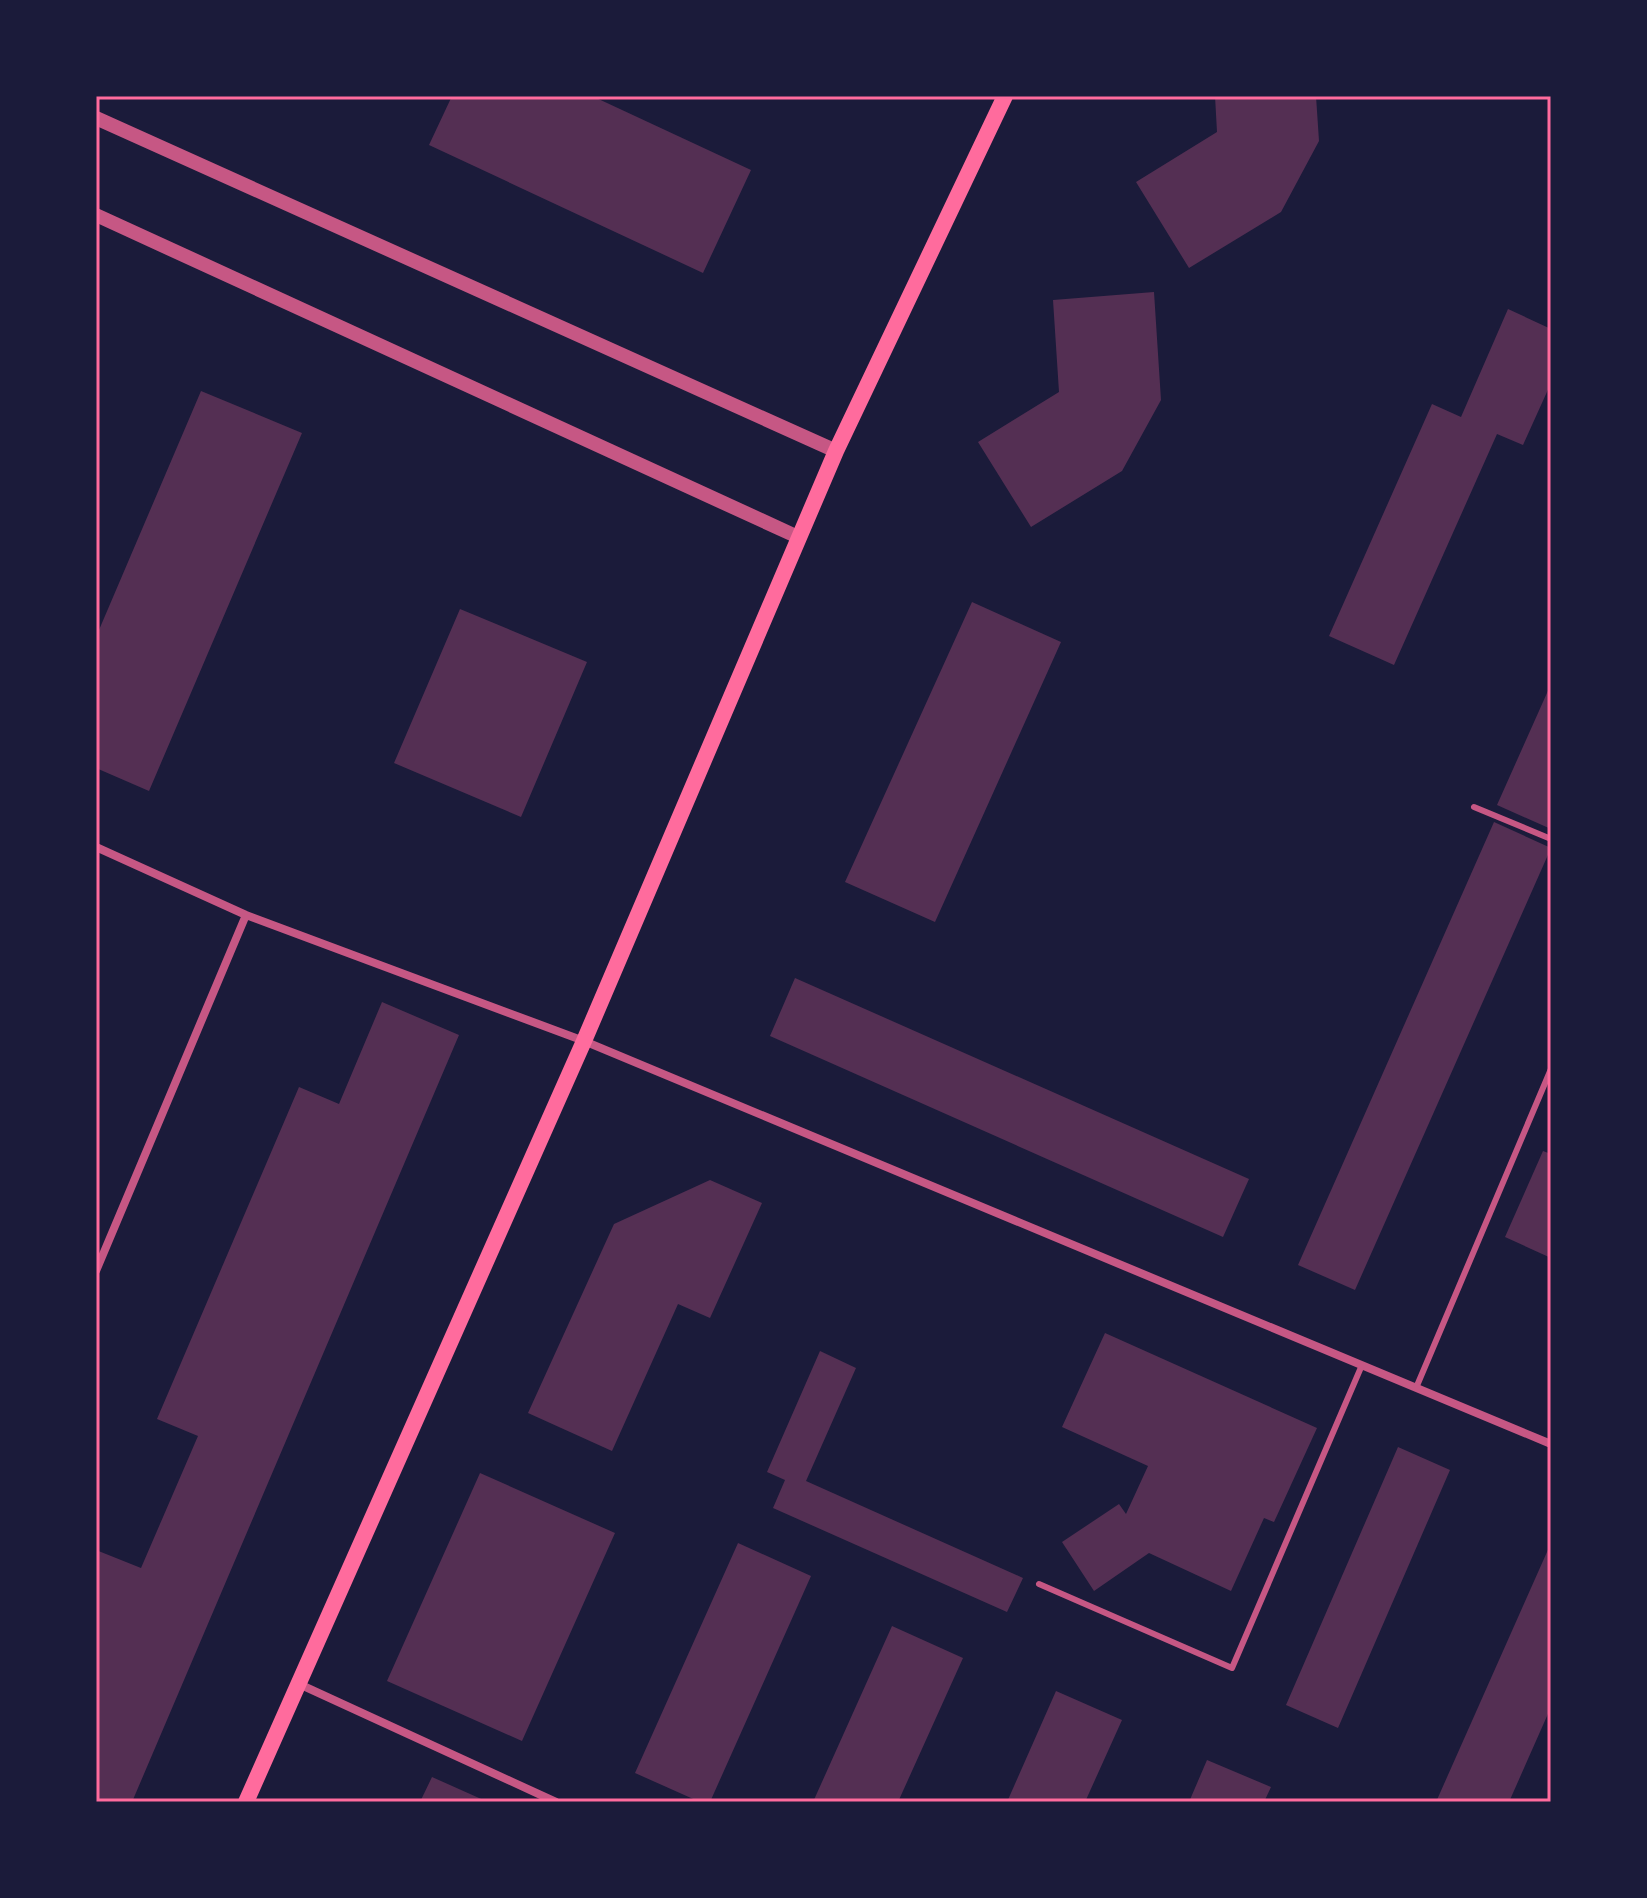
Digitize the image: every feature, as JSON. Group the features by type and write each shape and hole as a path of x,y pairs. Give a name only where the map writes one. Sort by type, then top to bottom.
{"main road":[{"path":"246,1802 584,1041 836,451 1005,96"}],"street":[{"path":"96,118 836,451"},
{"path":"96,215 798,537"},
{"path":"96,847 246,915 584,1041 1551,1444"},
{"path":"96,1271 246,915"},
{"path":"299,1683 556,1802"}],"lane":[{"path":"1474,807 1551,839"},
{"path":"1416,1388 1551,1069"},
{"path":"1039,1584 1232,1668 1362,1365"}],"building":[{"path":"452,96 592,96 751,170 703,273 429,145"},
{"path":"1215,96 1316,96 1319,141 1281,212 1189,268 1136,182 1217,132"},
{"path":"1154,292 1161,400 1122,471 1031,527 978,442 1059,392 1053,300"},
{"path":"1508,309 1551,329 1551,383 1523,445 1497,434 1394,665 1329,636 1432,404 1461,417"},
{"path":"201,391 302,433 149,791 96,768 96,637"},
{"path":"972,602 1061,642 935,922 845,882"},
{"path":"460,609 587,662 521,817 394,763"},
{"path":"1551,684 1551,829 1497,805"},
{"path":"1494,822 1551,848 1355,1290 1298,1265"},
{"path":"795,978 1249,1179 1223,1237 770,1036"},
{"path":"382,1002 459,1035 132,1802 96,1802 96,1550 141,1568 198,1436 157,1419 299,1087 339,1104"},
{"path":"1543,1151 1551,1154 1551,1258 1505,1237"},
{"path":"710,1180 762,1203 710,1318 678,1304 612,1451 528,1413 614,1224"},
{"path":"1105,1333 1317,1428 1274,1522 1264,1518 1231,1591 1149,1553 1094,1591 1062,1542 1119,1504 1126,1514 1148,1466 1062,1427"},
{"path":"820,1351 856,1368 806,1481 1023,1578 1007,1612 773,1508 785,1480 767,1472"},
{"path":"1398,1447 1450,1470 1338,1728 1286,1705"},
{"path":"480,1473 615,1533 522,1741 387,1681"},
{"path":"738,1543 811,1576 710,1802 700,1802 635,1773"},
{"path":"1551,1543 1551,1707 1509,1802 1436,1802"},
{"path":"892,1626 963,1658 898,1802 813,1802"},
{"path":"1056,1691 1122,1720 1085,1802 1007,1802"},
{"path":"1207,1760 1271,1787 1264,1802 1189,1802"},
{"path":"432,1777 488,1802 420,1802"}]}
